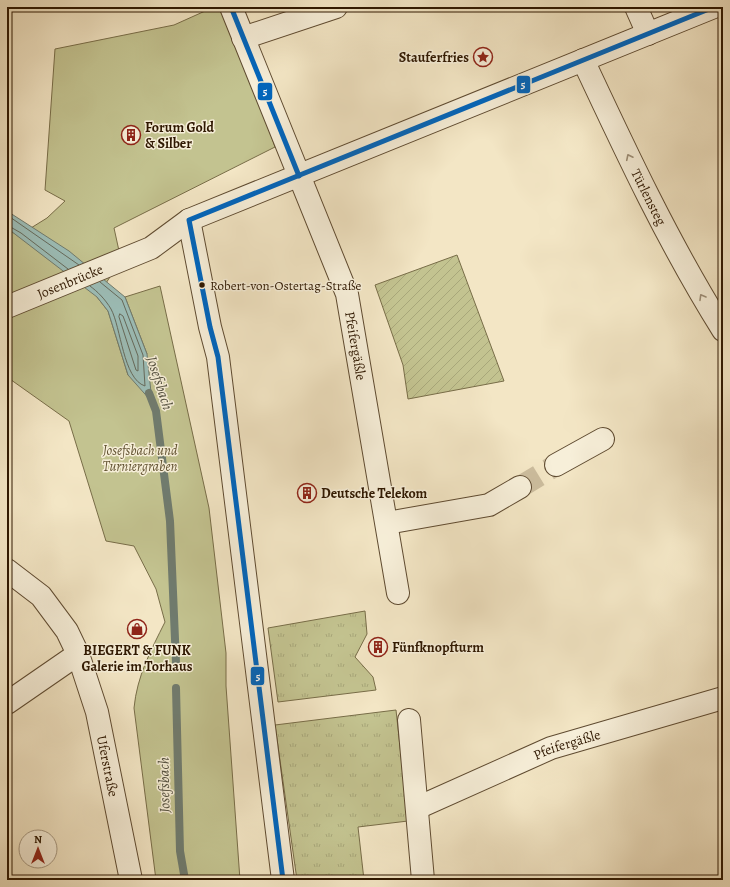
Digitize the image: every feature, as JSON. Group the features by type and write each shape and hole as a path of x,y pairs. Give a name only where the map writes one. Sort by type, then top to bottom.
{"street":[{"name":"Pfeifergäßle","path":"231,7 347,294 398,593"},
{"path":"243,38 336,7"},
{"path":"636,7 648,34"},
{"name":"Josenbrücke","path":"13,305 151,248 189,220 714,7"},
{"name":"Türlensteg","path":"583,60 649,198 704,300 723,330"},
{"path":"189,220 210,327 218,357 283,880"},
{"path":"556,465 603,439"},
{"path":"387,523 489,505 520,487"},
{"name":"Uferstraße","path":"7,570 41,596 55,612 67,631 78,654 97,712 128,878"},
{"path":"7,703 78,654"},
{"name":"Pfeifergäßle","path":"417,808 551,748 723,698"},
{"path":"409,720 423,880"}],"green space":[{"name":"Josefsbach und Turniergraben","path":"214,7 230,7 275,147 114,228 121,260 97,297 108,311 128,375 147,354 125,297 160,286 209,508 226,653 226,686 240,880 156,880 134,708 141,674 165,622 156,589 134,546 106,541 69,421 7,377 7,228 18,236 47,218 65,201 45,190 55,49 174,25"},
{"path":"457,255 504,381 408,399 403,365 375,285"},
{"path":"365,611 367,634 355,657 373,677 376,690 278,702 268,628"},
{"path":"396,710 408,821 358,827 364,880 297,880 275,725"}],"water":[{"path":"7,211 69,251 125,297 147,354 152,402 128,375 108,311 97,297 7,228"}],"waterway":[{"name":"Josefsbach","path":"149,393 156,411 170,521 176,663"},
{"name":"Josefsbach","path":"176,688 180,851 185,880"}],"tunnel":[{"path":"520,487 556,465"}],"transit line":[{"name":"5","path":"231,7 299,176"},
{"name":"5","path":"283,880 218,357 210,327 189,220 714,7"}],"place":[{"name":"Stauferfries","path":"483,57"},
{"name":"Forum Gold & Silber","path":"131,135"},
{"name":"Robert-von-Ostertag-Straße","path":"202,285"},
{"name":"Deutsche Telekom","path":"307,493"},
{"name":"BIEGERT & FUNK Galerie im Torhaus","path":"137,629"},
{"name":"Fünfknopfturm","path":"378,647"}]}
